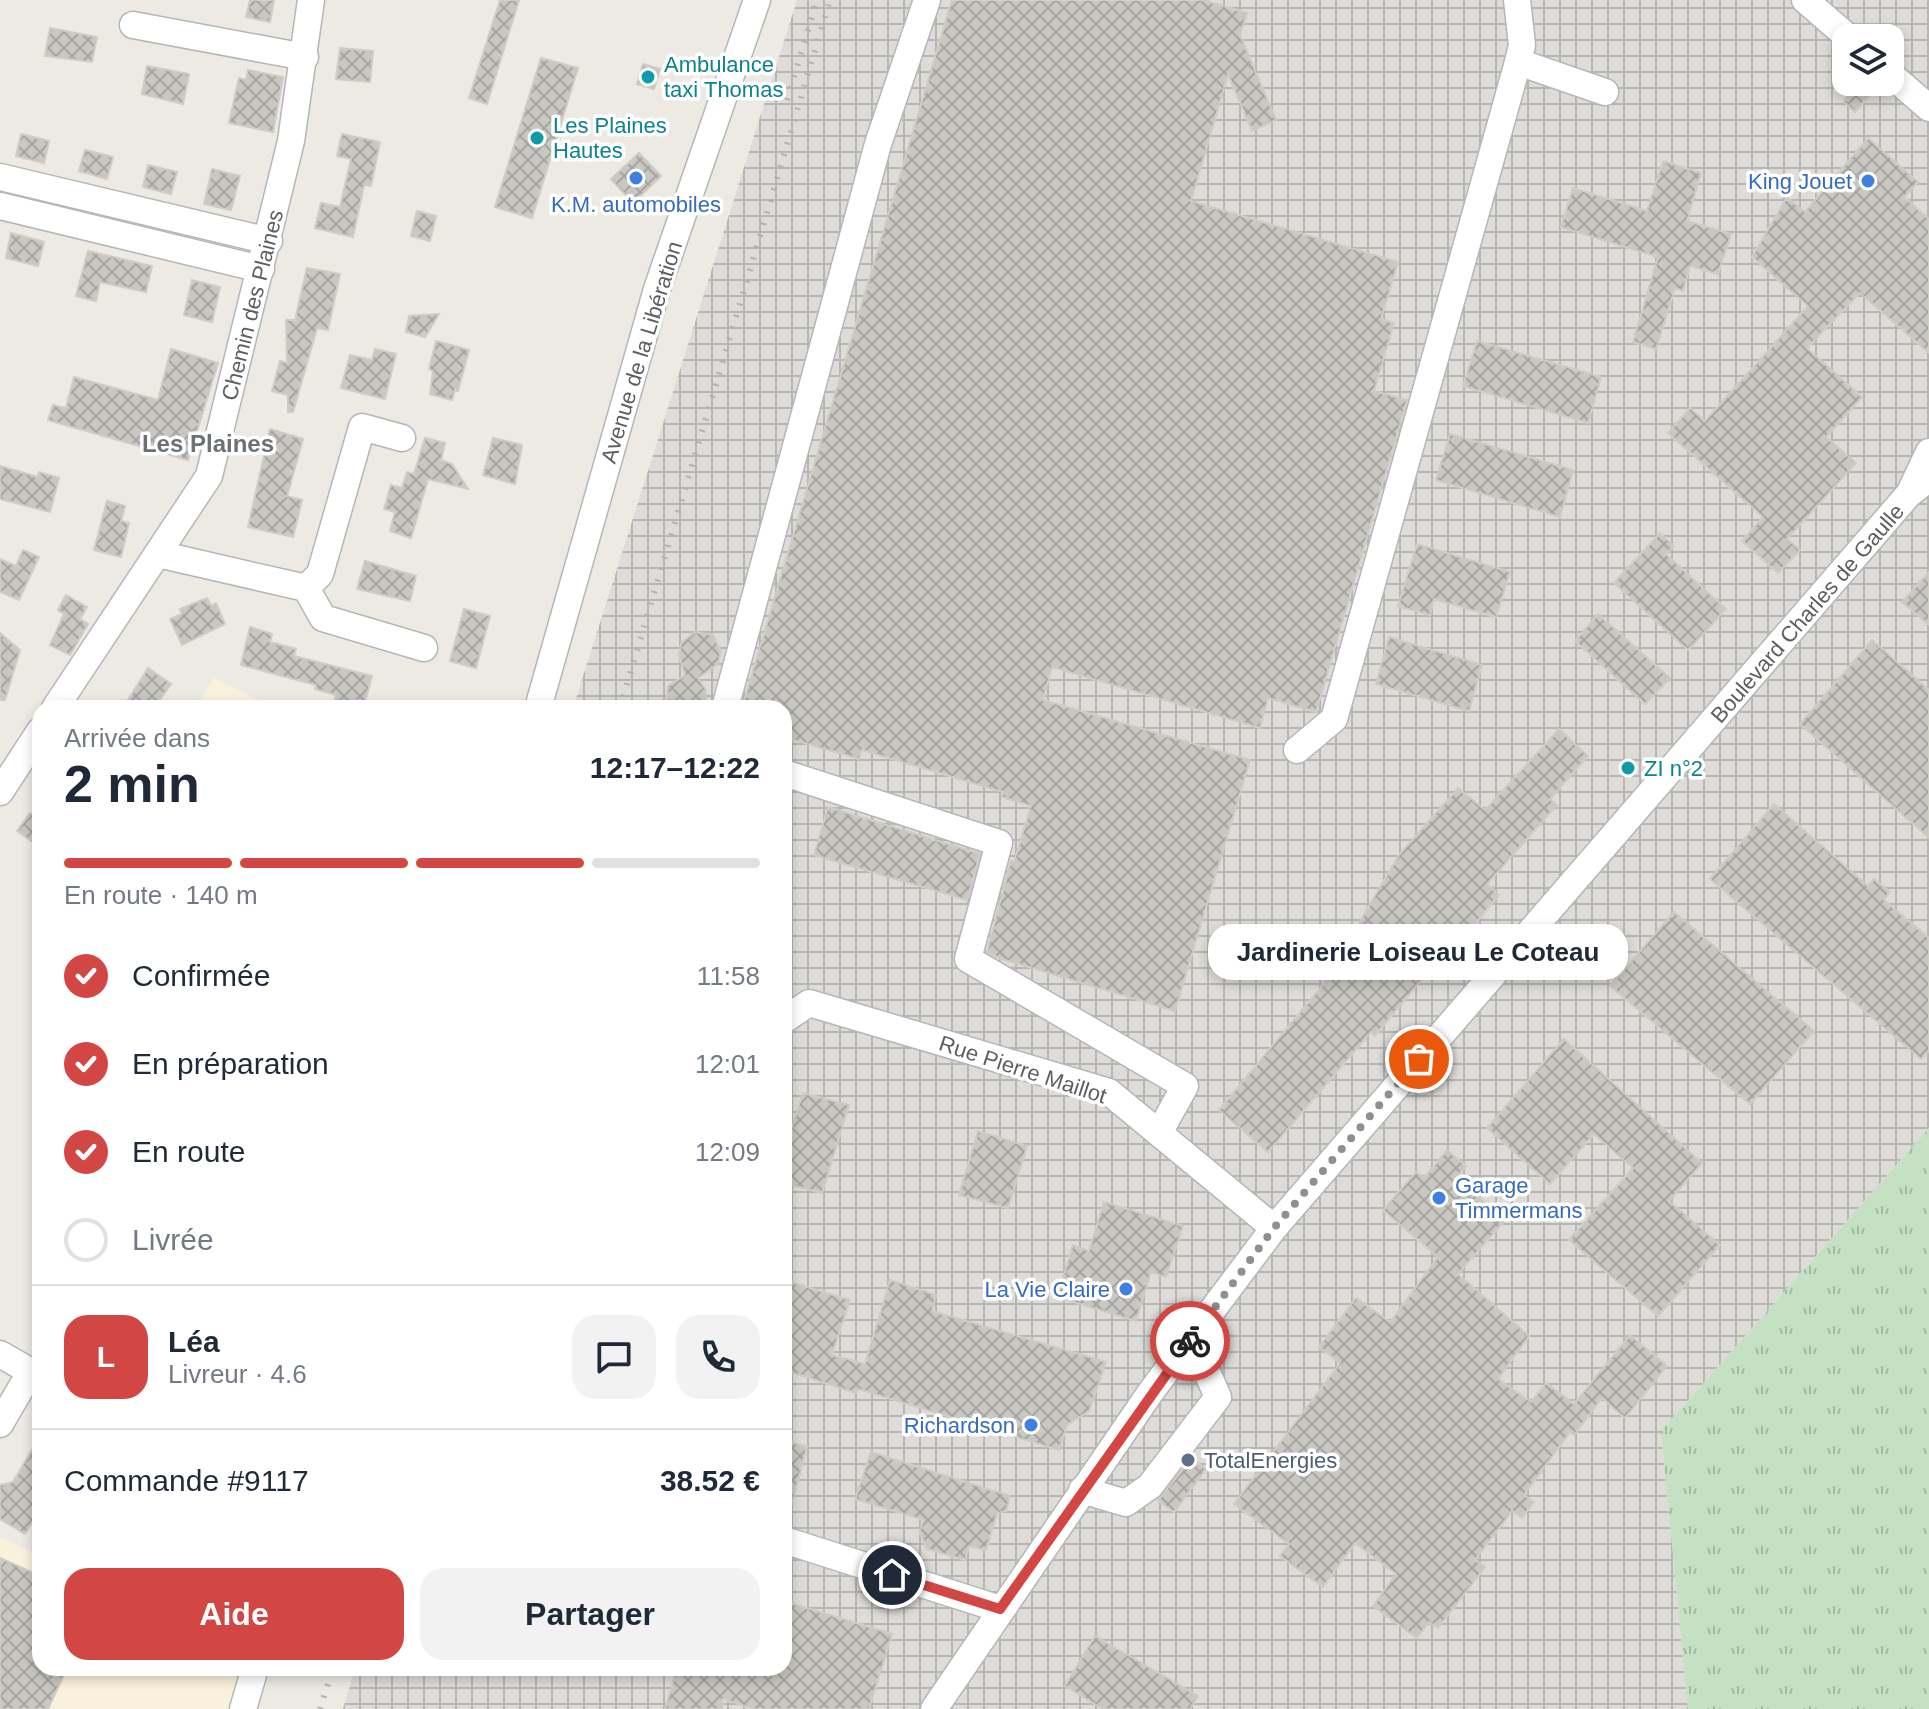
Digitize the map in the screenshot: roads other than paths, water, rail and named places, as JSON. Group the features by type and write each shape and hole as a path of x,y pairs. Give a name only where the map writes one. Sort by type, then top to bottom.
{"street":[{"name":"Chemin des Plaines","path":"60,700 209,476 269,241 305,57 311,0"},
{"name":"Avenue de la Libération","path":"540,700 657,289 757,0"},
{"path":"727,700 878,144 927,0"},
{"path":"1297,750 1334,719 1518,62 1522,45 1517,0"},
{"path":"1805,0 1833,24"},
{"path":"133,25 305,57"},
{"path":"1518,62 1605,92"},
{"path":"1904,86 1929,108"},
{"path":"0,177 269,241"},
{"path":"0,206 261,269"},
{"path":"306,588 320,574 362,427 402,438"},
{"name":"Boulevard Charles de Gaulle","path":"1908,495 1929,452"},
{"name":"Boulevard Charles de Gaulle","path":"934,1709 1082,1490 1274,1228 1908,495 1929,478"},
{"path":"158,554 306,588 323,618 424,648"},
{"path":"0,792 32,743"},
{"path":"792,776 999,843 968,959 1185,1086 1159,1133"},
{"name":"Rue Pierre Maillot","path":"792,1015 809,1003 1109,1092 1274,1228"},
{"path":"1082,1490 1126,1503 1150,1486 1218,1397 1202,1361 1184,1348"},
{"path":"0,1354 32,1372"},
{"path":"0,1424 32,1378"},
{"path":"792,1543 1000,1609"},
{"path":"243,1709 253,1676"}],"railway":[{"path":"787,100 817,0"},
{"path":"622,700 830,0"},
{"path":"320,1709 330,1676"}],"place":[{"name":"Ambulance taxi Thomas","path":"648,77"},
{"name":"Les Plaines Hautes","path":"537,138"},
{"name":"K.M. automobiles","path":"636,178"},
{"name":"King Jouet","path":"1868,181"},
{"name":"ZI n°2","path":"1628,768"},
{"name":"Jardinerie Loiseau Le Coteau","path":"1419,1059"},
{"name":"Garage Timmermans","path":"1439,1198"},
{"name":"La Vie Claire","path":"1126,1289"},
{"name":"Richardson","path":"1031,1425"},
{"name":"TotalEnergies","path":"1188,1460"}],"district":[{"name":"Les Plaines","path":"208,444"}]}
